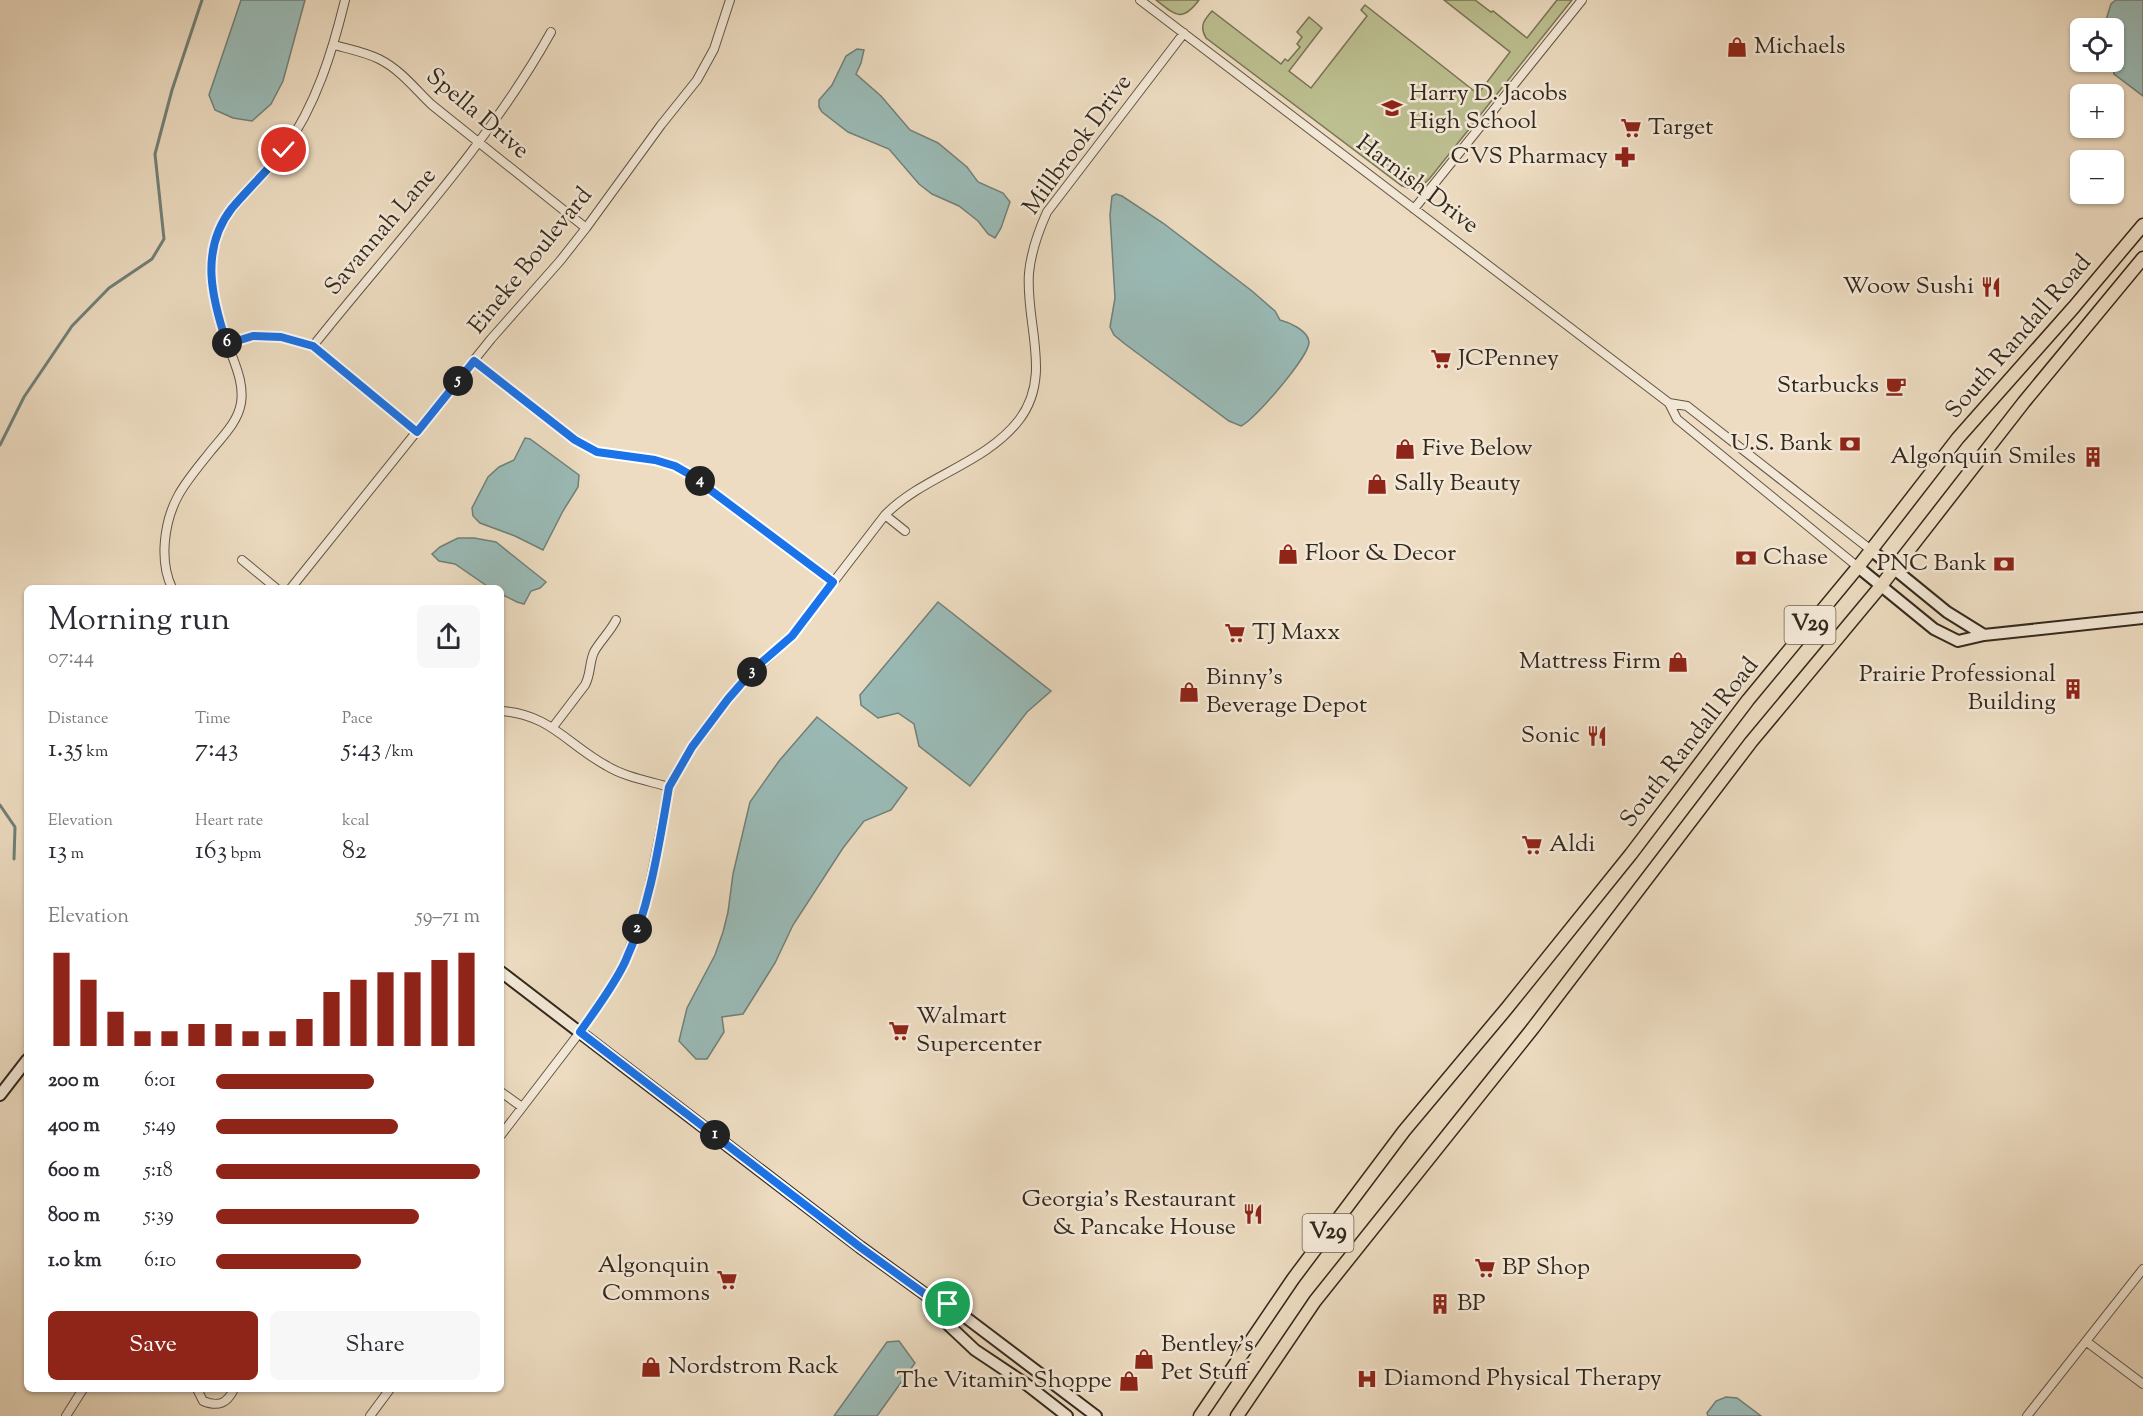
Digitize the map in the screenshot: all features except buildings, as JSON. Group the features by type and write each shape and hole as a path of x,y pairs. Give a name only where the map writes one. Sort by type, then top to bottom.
{"main road":[{"name":"South Randall Road","path":"1200,1416 1293,1279 1404,1131 1631,854 1748,700 1858,567 1958,438 2143,225"},
{"name":"South Randall Road","path":"1237,1416 1315,1301 1533,1028 1751,742 1880,587 2017,411 2143,258"}],"street":[{"path":"171,585 165,551 169,518 177,496 229,429 241,404 241,388 217,316 212,290 212,259 217,237 231,210 284,150 315,95 334,45 345,0"},
{"name":"Eineke Boulevard","path":"293,585 474,361 586,228 660,125 701,73 718,39 730,0"},
{"name":"Harnish Drive","path":"1140,0 1669,403 1677,420 1934,629 1958,641 1984,635 2143,618"},
{"path":"1414,209 1582,0"},
{"name":"Savannah Lane","path":"313,346 479,143 535,61 551,32"},
{"name":"Millbrook Drive","path":"504,1131 580,1032 625,962 647,899 669,787 692,747 755,668 792,636 885,515 904,498 1001,440 1028,406 1036,384 1036,355 1029,273 1039,228 1047,212 1184,33"},
{"name":"Spella Drive","path":"334,45 366,54 391,66 432,105 586,228"},
{"path":"227,344 253,336 281,337 313,346 417,432"},
{"path":"474,361 575,440 597,452 655,460 675,466 689,474 833,582"},
{"name":"Harnish Drive","path":"1669,403 1687,406 1947,612 1984,635"},
{"path":"885,515 905,531"},
{"path":"242,560 272,585"},
{"path":"553,727 585,685 589,677 594,651 616,620"},
{"path":"504,711 519,713 553,727 610,768 669,787"},
{"path":"504,974 860,1247 929,1297 948,1304 1096,1416"},
{"path":"0,1095 24,1064"},
{"path":"504,1094 522,1107"},
{"path":"2027,1416 2143,1269"},
{"path":"929,1297 940,1317 975,1350 1026,1384 1067,1416"},
{"path":"2086,1342 2143,1384"},
{"path":"66,1416 80,1392"},
{"path":"198,1392 203,1401 219,1405 226,1402 232,1392"},
{"path":"370,1416 388,1392"}],"green space":[{"path":"1156,0 1199,0 1188,12 1178,14 1168,10"},
{"name":"Harry D. Jacobs High School","path":"1444,0 1475,0 1527,38 1557,0 1572,0 1430,178 1421,186 1414,188 1402,186 1206,38 1203,30 1205,20 1212,11 1281,64 1285,59 1288,61 1300,47 1297,44 1302,37 1297,32 1309,17 1322,28 1289,71 1311,88 1367,16 1361,10 1365,5 1478,94 1510,52"}],"water":[{"path":"241,0 305,0 283,81 271,104 252,121 233,118 215,110 209,95"},
{"path":"2116,0 2143,0 2143,96 2114,74 2114,72 2124,72 2124,18 2107,18 2111,4"},
{"path":"857,49 864,50 856,74 881,96 910,130 938,143 967,167 978,182 1003,193 1010,202 995,238 959,206 932,194 919,184 889,149 848,132 822,112 819,100 832,85 846,56"},
{"path":"1116,194 1163,223 1252,291 1275,311 1280,320 1297,327 1308,338 1307,349 1301,360 1257,413 1241,426 1229,421 1114,335 1110,327 1115,298 1110,215 1112,196"},
{"path":"525,438 530,439 579,475 578,487 543,550 515,536 480,523 473,516 472,508 488,477 499,467 514,460"},
{"path":"458,538 496,542 546,582 540,588 531,591 524,604 517,602 504,596 504,585 486,585 455,564 439,561 432,554"},
{"path":"938,602 1051,691 1027,712 970,786 919,746 914,724 898,713 878,718 861,705 860,695"},
{"path":"817,717 907,788 891,810 864,821 843,848 793,925 775,963 743,1014 722,1017 724,1032 707,1059 696,1059 679,1041 687,1008 715,955 723,932 733,874 750,802 779,761"},
{"path":"899,1341 915,1363 877,1416 834,1416 887,1342"},
{"path":"1726,1397 1737,1398 1761,1416 1708,1416 1707,1413 1716,1401"}],"waterway":[{"path":"0,445 24,397 72,326 109,288 152,259 164,239 155,154 172,90 202,0"},
{"path":"0,805 15,827 14,859"}],"place":[{"name":"Michaels","path":"1737,47"},
{"name":"Harry D. Jacobs High School","path":"1392,108"},
{"name":"Target","path":"1631,128"},
{"name":"CVS Pharmacy","path":"1625,157"},
{"name":"Woow Sushi","path":"1991,287"},
{"name":"JCPenney","path":"1441,359"},
{"name":"Starbucks","path":"1896,386"},
{"name":"U.S. Bank","path":"1850,444"},
{"name":"Five Below","path":"1405,449"},
{"name":"Algonquin Smiles","path":"2093,457"},
{"name":"Sally Beauty","path":"1377,484"},
{"name":"Floor & Decor","path":"1288,554"},
{"name":"Chase","path":"1746,558"},
{"name":"PNC Bank","path":"2004,564"},
{"name":"TJ Maxx","path":"1235,633"},
{"name":"Mattress Firm","path":"1678,662"},
{"name":"Prairie Professional Building","path":"2073,689"},
{"name":"Binny's Beverage Depot","path":"1189,692"},
{"name":"Sonic","path":"1597,736"},
{"name":"Aldi","path":"1532,845"},
{"name":"Walmart Supercenter","path":"899,1031"},
{"name":"Georgia's Restaurant & Pancake House","path":"1253,1214"},
{"name":"BP Shop","path":"1485,1268"},
{"name":"Algonquin Commons","path":"727,1280"},
{"name":"BP","path":"1440,1304"},
{"name":"Bentley's Pet Stuff","path":"1144,1359"},
{"name":"Nordstrom Rack","path":"651,1367"},
{"name":"Diamond Physical Therapy","path":"1367,1379"},
{"name":"The Vitamin Shoppe","path":"1129,1381"}],"route":[{"path":"284,150 231,210 224,220 213,248 212,290 217,316 227,344 253,336 281,337 313,346 417,432 474,361 575,440 597,452 666,462 689,474 833,582 792,636 740,684 708,724 674,776 669,787 647,899 639,926 625,962 580,1032 860,1247 929,1297 948,1304"}]}
